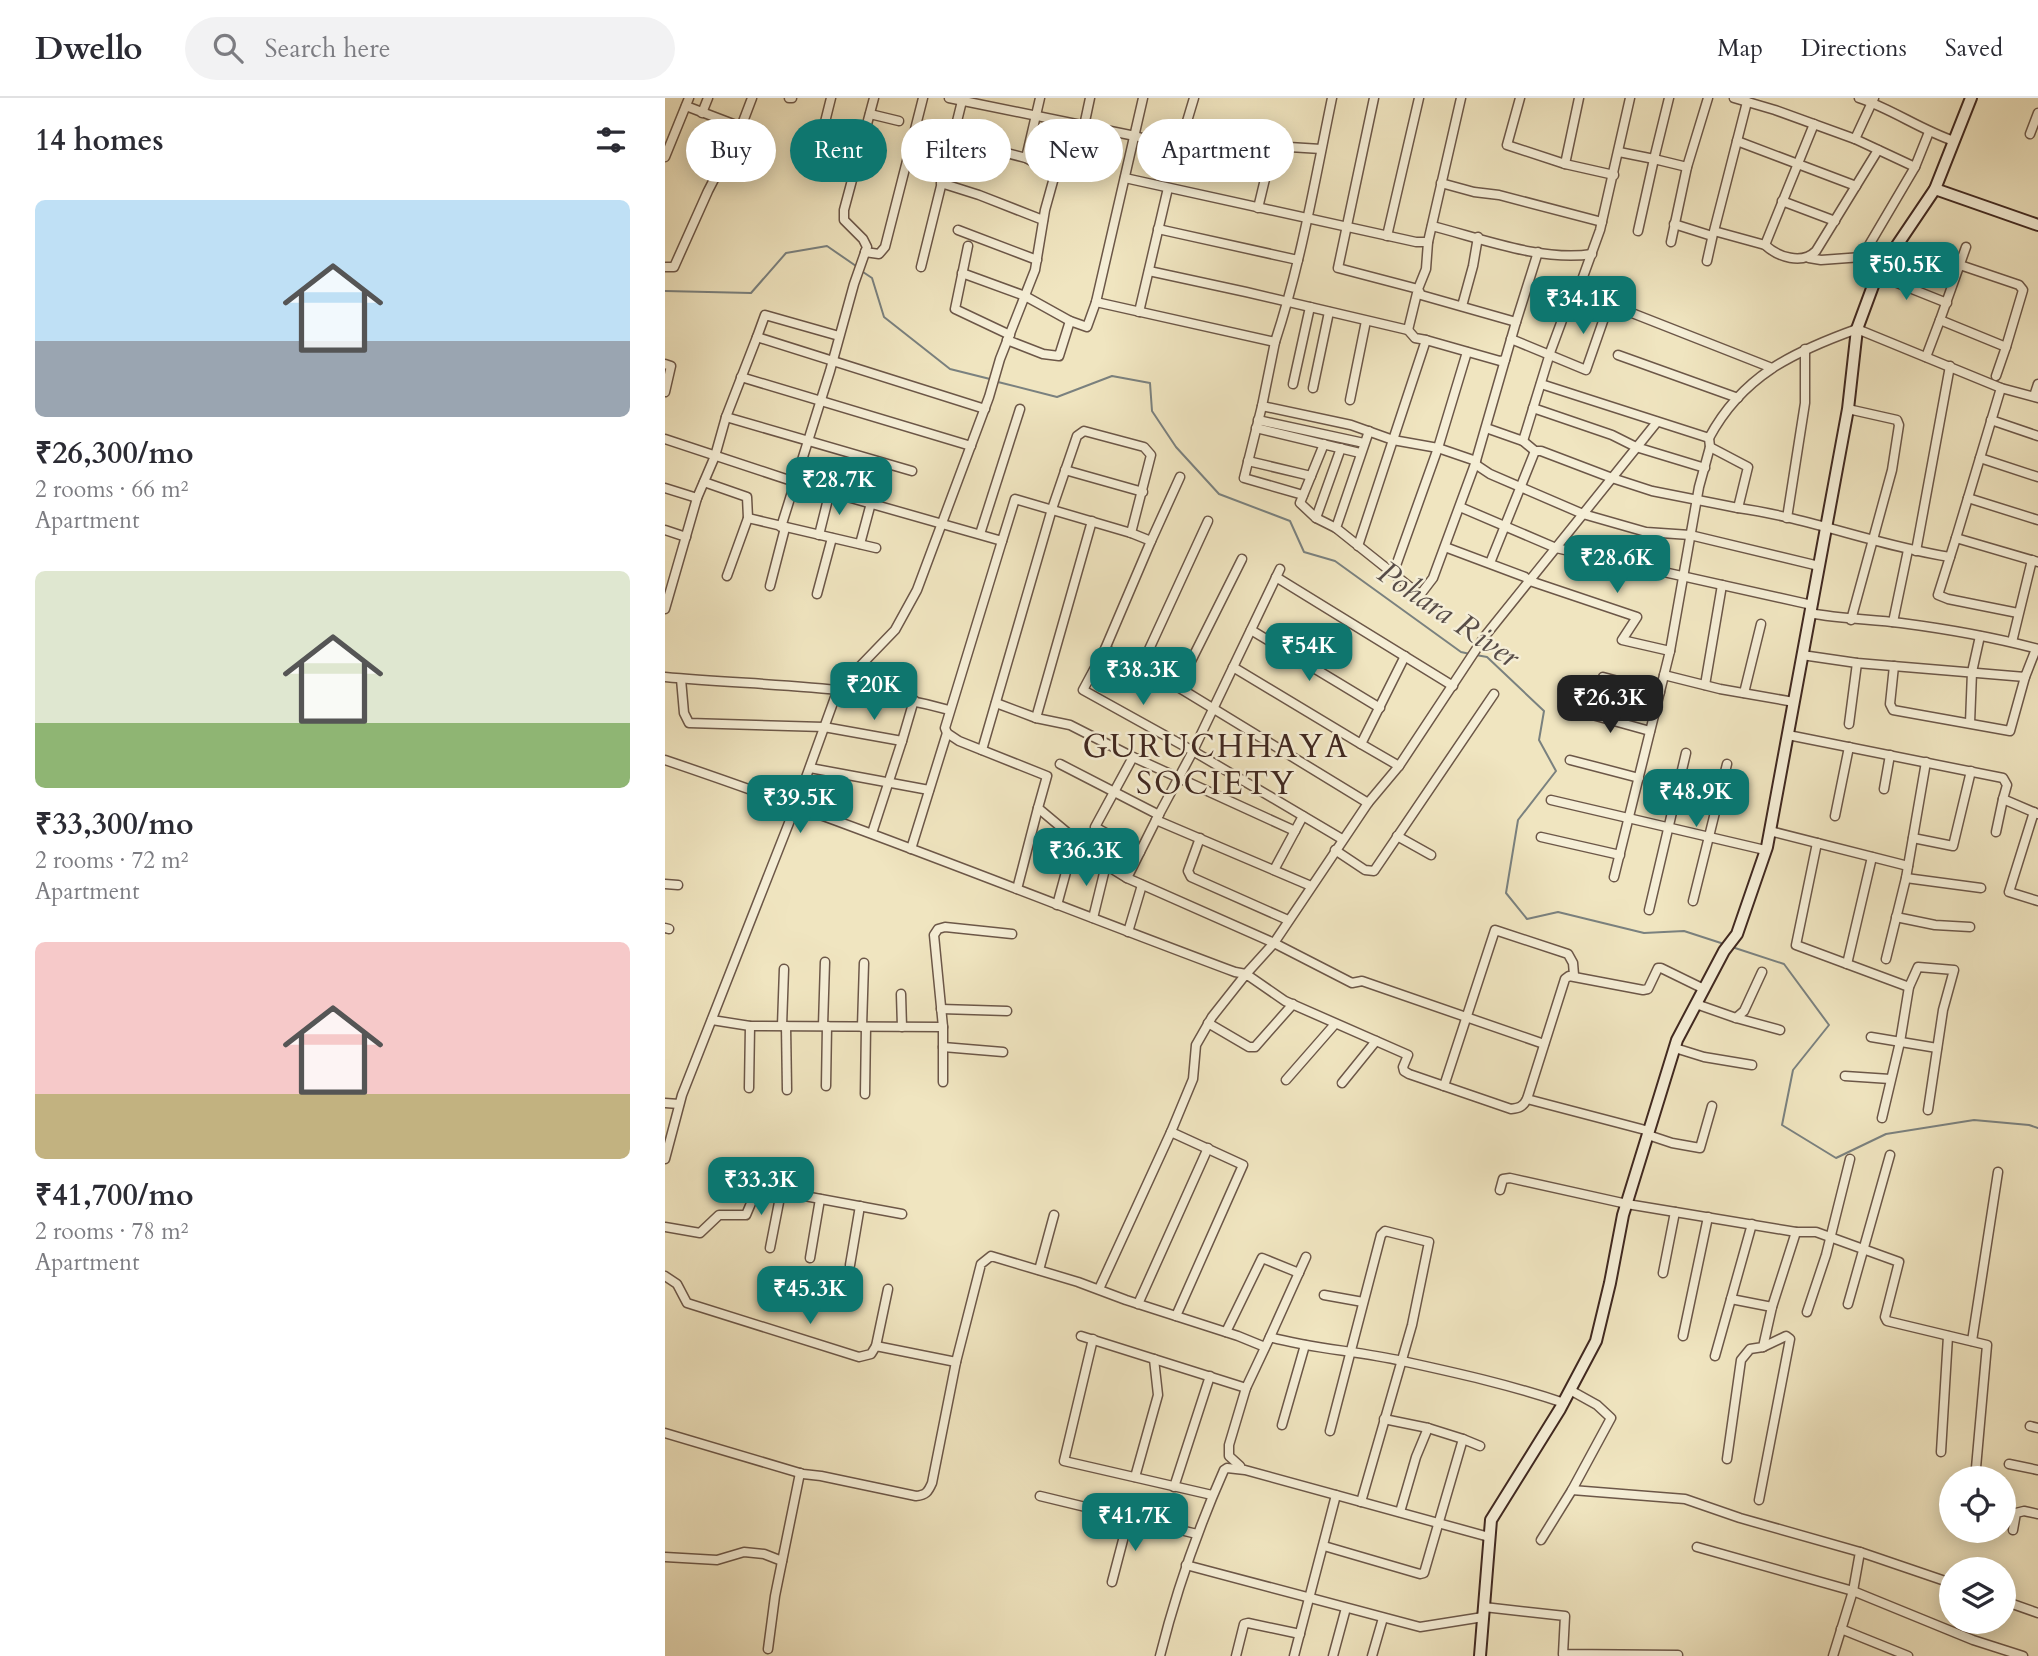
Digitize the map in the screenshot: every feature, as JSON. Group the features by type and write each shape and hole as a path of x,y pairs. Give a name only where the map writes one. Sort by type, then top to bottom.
{"street":[{"path":"702,113 708,98"},
{"path":"744,119 752,98"},
{"path":"826,119 831,98"},
{"path":"770,586 795,482 867,247 863,239 844,220 844,210 874,98"},
{"path":"865,255 879,254 885,247 923,98"},
{"path":"949,98 1050,119"},
{"path":"1034,119 1039,98"},
{"path":"1086,119 1090,98"},
{"path":"962,273 1025,296 1070,321 1087,327 1096,302 1143,98"},
{"path":"1187,119 1193,98"},
{"path":"1303,495 1244,478 1275,342 1298,260 1332,98"},
{"path":"1374,98 1338,268 1417,289 1421,295 1516,322"},
{"path":"1387,236 1419,98"},
{"path":"1408,330 1417,289 1426,268 1428,242 1461,98"},
{"path":"1520,98 1507,145 1565,164 1613,175"},
{"path":"1565,164 1579,98"},
{"path":"1523,441 1550,354 1571,296 1579,288 1602,222 1630,98"},
{"path":"1638,231 1669,98"},
{"path":"1671,242 1687,166 1708,98"},
{"path":"1734,98 1855,139 1915,167"},
{"path":"1859,98 1873,100 1930,132 1954,141"},
{"path":"1480,1656 1491,1520 1563,1403 1596,1341 1627,1204 1675,1048 1724,951 1737,934 1765,850 1848,409 1857,329 1877,275 1935,189 1971,98"},
{"path":"1855,139 1873,100"},
{"path":"921,267 962,101"},
{"path":"665,157 687,102 702,113 719,119"},
{"path":"1707,261 1747,102"},
{"path":"2030,134 2038,113"},
{"path":"870,114 899,121"},
{"path":"1765,245 1814,124"},
{"path":"1674,224 1765,245 1783,255 1801,259 1862,257 1915,167 1930,132"},
{"path":"1123,134 1135,136"},
{"path":"1737,141 1856,186"},
{"path":"1294,147 1321,149"},
{"path":"1809,258 1816,251 1878,150"},
{"path":"1619,152 1687,166"},
{"path":"1125,178 1387,236 1428,242"},
{"path":"665,267 674,267 713,182"},
{"path":"665,1159 679,1104 810,768 838,689 895,629 917,590 1037,260 1043,220 1053,182"},
{"path":"1258,208 1264,182"},
{"path":"941,183 1043,220"},
{"path":"1441,183 1602,222"},
{"path":"1139,312 1168,188"},
{"path":"1935,189 2038,225"},
{"path":"1782,201 1835,220"},
{"path":"1432,226 1538,252 1574,257 1592,254"},
{"path":"1158,229 1298,260"},
{"path":"958,230 1037,260"},
{"path":"1462,306 1478,237"},
{"path":"968,246 954,309 1043,354 1059,356 1070,321"},
{"path":"1926,357 1966,247"},
{"path":"1324,444 1300,503 1316,518 1336,528 1420,595 1433,578 1460,506 1538,252"},
{"path":"1960,265 2019,285 2023,289 1996,376"},
{"path":"1149,271 1408,330 1415,338 1500,361 1505,360"},
{"path":"1877,275 1947,303"},
{"path":"1096,302 1275,342"},
{"path":"1511,339 1586,370 1609,304 1772,368"},
{"path":"1293,384 1310,307"},
{"path":"1313,387 1329,312"},
{"path":"665,609 669,578 765,315 839,336"},
{"path":"1940,320 2006,347"},
{"path":"1350,400 1366,321"},
{"path":"1614,877 1670,651 1690,535 1710,442 1721,415 1772,368 1805,349 1857,329 2001,388 2036,397 2038,384"},
{"path":"757,337 985,408"},
{"path":"1358,546 1426,340"},
{"path":"1787,518 1805,403 1805,349"},
{"path":"1393,574 1438,447 1467,352"},
{"path":"1618,355 1738,398"},
{"path":"665,364 671,366 665,392"},
{"path":"1893,622 1912,551 1950,366"},
{"path":"741,377 971,446"},
{"path":"1541,384 1710,442 1748,467 1738,508"},
{"path":"2001,388 1938,592 1942,598 2018,613"},
{"path":"1262,406 1370,431 1393,440 1438,447 1475,462 1490,474 1583,514 1646,533 1690,535 1819,566"},
{"path":"1533,408 1612,435 1636,447 1705,468"},
{"path":"980,534 1020,409"},
{"path":"1848,409 1897,420 1899,425 1892,470 1851,620"},
{"path":"726,417 912,471"},
{"path":"1991,420 2038,436"},
{"path":"1099,1289 1193,1079 1196,1045 1208,1023 1273,943 1342,839 1399,766 1485,636 1657,422"},
{"path":"1257,424 1364,443"},
{"path":"1257,424 1360,453"},
{"path":"1486,428 1523,441 1535,451 1652,491 1826,526 1912,551 1950,557"},
{"path":"982,750 1052,509 1077,436 1084,431 1144,447 1151,455 1131,533"},
{"path":"1336,528 1360,453 1370,431"},
{"path":"665,439 795,482 1002,541"},
{"path":"1316,518 1341,448"},
{"path":"1490,563 1535,451"},
{"path":"1980,458 2038,477"},
{"path":"1248,461 1311,476"},
{"path":"1065,470 1143,492"},
{"path":"1179,477 1105,649 1083,690 1342,839"},
{"path":"704,482 747,497 748,518 727,576"},
{"path":"665,488 697,498"},
{"path":"819,535 830,491"},
{"path":"1968,498 2038,520"},
{"path":"911,849 947,733 945,728 949,710 1015,499 1151,541"},
{"path":"860,544 871,503"},
{"path":"1460,506 1556,548 1722,585 1851,620 1893,622 2012,642 2037,649 2025,677 2010,731 1893,710 1890,704 1894,666"},
{"path":"748,518 876,548"},
{"path":"1036,719 1092,521"},
{"path":"1140,669 1208,521"},
{"path":"665,530 685,537"},
{"path":"817,594 832,538"},
{"path":"1956,538 2035,561 2018,613 2012,642"},
{"path":"1445,547 1530,581 1637,617 1622,640 1670,651"},
{"path":"1178,687 1242,559"},
{"path":"1127,878 1193,751 1278,573 1453,686"},
{"path":"1705,685 1722,585"},
{"path":"1744,693 1761,624"},
{"path":"1251,630 1380,708"},
{"path":"1970,723 1972,672 1979,636"},
{"path":"1105,649 1178,687 1369,803"},
{"path":"1802,655 1857,663 2025,677"},
{"path":"1361,744 1405,656"},
{"path":"1849,724 1857,663"},
{"path":"1233,667 1399,766"},
{"path":"1664,675 1794,702"},
{"path":"665,677 838,689 914,700 949,710"},
{"path":"1603,677 1660,692"},
{"path":"681,679 684,713 689,723 824,727 902,741"},
{"path":"1335,850 1364,870 1374,871 1494,694"},
{"path":"872,834 914,700"},
{"path":"996,703 1036,719 1070,725 1295,831"},
{"path":"1579,711 1650,731"},
{"path":"947,733 1047,776 1017,889"},
{"path":"1788,734 2006,780 1996,832"},
{"path":"1835,816 1849,747"},
{"path":"1649,910 1686,753"},
{"path":"1884,789 1890,755"},
{"path":"1133,757 1095,827 1140,852"},
{"path":"665,760 796,804 1093,919 1246,974 1293,1004 1408,1055 1403,1067 1404,1072 1511,1109 1519,1108 1527,1099 1565,979 1569,976 1643,990 1649,989 1658,968 1661,968 1704,989"},
{"path":"1570,760 1639,778"},
{"path":"1885,959 1906,878 1926,762"},
{"path":"1061,764 1200,838 1311,886"},
{"path":"1693,901 1727,764"},
{"path":"810,768 929,790"},
{"path":"1913,838 1953,846 1971,771"},
{"path":"2003,799 2036,813 2009,892 2038,901"},
{"path":"1551,800 1765,850"},
{"path":"1038,808 1106,865 1127,878 1273,943 1352,983 1362,981 1545,1044"},
{"path":"1274,870 1303,816"},
{"path":"1770,831 1908,866"},
{"path":"1397,836 1431,855"},
{"path":"1200,838 1188,871 1192,877 1288,920"},
{"path":"1541,838 1620,855"},
{"path":"1057,905 1075,839"},
{"path":"1817,843 1796,945 1909,987"},
{"path":"1847,964 1872,857"},
{"path":"1093,919 1106,865"},
{"path":"1906,878 1981,888"},
{"path":"665,884 678,885"},
{"path":"1128,932 1142,885"},
{"path":"1896,917 1935,925 1971,927"},
{"path":"943,1082 943,1027 935,935 938,929 1012,934"},
{"path":"1444,1086 1495,930 1568,954 1573,963 1574,975"},
{"path":"825,962 826,1086"},
{"path":"864,963 865,1094"},
{"path":"1882,1118 1900,1042 1909,987 1918,967 1954,970 1943,1010 1928,1110"},
{"path":"784,969 787,1090"},
{"path":"1736,1018 1744,1011 1762,972"},
{"path":"901,994 902,1027"},
{"path":"1208,1023 1249,1047 1255,1047 1293,1004"},
{"path":"1696,1004 1780,1030"},
{"path":"941,1009 1007,1012"},
{"path":"712,1020 750,1026 943,1027"},
{"path":"1286,1080 1335,1024"},
{"path":"749,1088 750,1026"},
{"path":"1871,1038 1937,1048"},
{"path":"1342,1083 1376,1041"},
{"path":"943,1047 1003,1052"},
{"path":"1675,1048 1752,1065"},
{"path":"1845,1076 1890,1079"},
{"path":"1527,1099 1649,1133 1672,1143 1700,1148 1712,1106"},
{"path":"665,1103 679,1104"},
{"path":"1171,1132 1240,1162 1242,1169 1176,1316"},
{"path":"1138,1304 1208,1148"},
{"path":"1848,1304 1890,1155"},
{"path":"1808,1312 1850,1159"},
{"path":"1972,1341 1998,1172"},
{"path":"1500,1191 1503,1180 1510,1178 1627,1204 1816,1233 1899,1262 1885,1317 1887,1321 1987,1345 1976,1466"},
{"path":"665,1227 701,1233 719,1215 746,1215 757,1189 902,1214"},
{"path":"770,1248 781,1192"},
{"path":"810,1258 820,1199"},
{"path":"850,1265 860,1206"},
{"path":"1663,1273 1675,1212"},
{"path":"1039,1270 1054,1216"},
{"path":"1683,1336 1707,1217"},
{"path":"1715,1356 1752,1224"},
{"path":"1330,1431 1381,1235 1385,1231 1429,1242 1412,1325 1361,1502"},
{"path":"1763,1347 1772,1307 1796,1231"},
{"path":"665,1433 800,1473 916,1496 928,1492 956,1362 983,1261 991,1256 1099,1289 1265,1347"},
{"path":"1245,1469 1232,1460 1229,1450 1246,1388 1306,1257"},
{"path":"1226,1332 1262,1258 1299,1273"},
{"path":"665,1276 677,1284 687,1303 859,1357 871,1354 876,1346 888,1289"},
{"path":"1324,1295 1363,1302"},
{"path":"1731,1299 1772,1307"},
{"path":"1081,1336 1246,1388"},
{"path":"1727,1459 1741,1360 1750,1349 1763,1347 1786,1336 1790,1339 1759,1500"},
{"path":"1941,1452 1948,1336"},
{"path":"1270,1337 1401,1361 1528,1391 1563,1403"},
{"path":"1093,1339 1064,1461 1212,1495"},
{"path":"1282,1425 1304,1345"},
{"path":"876,1346 956,1362"},
{"path":"1135,1477 1158,1395 1154,1359"},
{"path":"1174,1487 1210,1376"},
{"path":"1541,1540 1611,1418 1597,1405 1570,1390"},
{"path":"1384,1419 1428,1427 1480,1446"},
{"path":"1401,1512 1416,1457 1428,1427"},
{"path":"1324,1546 1420,1574 1426,1569 1463,1439"},
{"path":"2009,1464 2038,1470"},
{"path":"1160,1656 1197,1534 1224,1470 1231,1466 1489,1536"},
{"path":"768,1649 800,1473"},
{"path":"1572,1490 1685,1499 1939,1579"},
{"path":"1294,1656 1336,1495"},
{"path":"1039,1496 1197,1534"},
{"path":"2016,1513 2024,1511 2038,1514"},
{"path":"1112,1582 1129,1517"},
{"path":"1697,1547 1853,1591 1973,1640 2023,1656"},
{"path":"665,1557 716,1560 744,1552 764,1554 782,1561"},
{"path":"1833,1656 1853,1591 1860,1552"},
{"path":"1186,1565 1420,1627 1483,1612 1565,1616 1563,1654 1678,1655"},
{"path":"2016,1605 2038,1613"},
{"path":"1333,1656 1346,1608"},
{"path":"1372,1656 1383,1618"},
{"path":"1236,1656 1244,1624 1251,1622 1300,1634"},
{"path":"1841,1629 1908,1656"}],"waterway":[{"name":"Pohara River","path":"665,291 751,293 786,253 827,246 856,266"},
{"name":"Pohara River","path":"863,272 872,278 884,317 950,369 990,379"},
{"name":"Pohara River","path":"998,382 1057,397 1112,376 1150,383 1152,411 1176,447 1219,494 1290,521 1304,552 1335,561 1461,652 1470,654"},
{"name":"Pohara River","path":"1476,655 1487,657 1544,711 1539,740 1556,771 1518,820 1506,893 1527,919 1558,912 1644,933 1684,931 1724,944"},
{"name":"Pohara River","path":"1732,947 1784,964 1829,1025 1793,1070 1782,1125 1836,1158 1886,1134 1974,1120 2038,1128"}],"district":[{"name":"GURUCHHAYA SOCIETY","path":"1216,764"}]}
